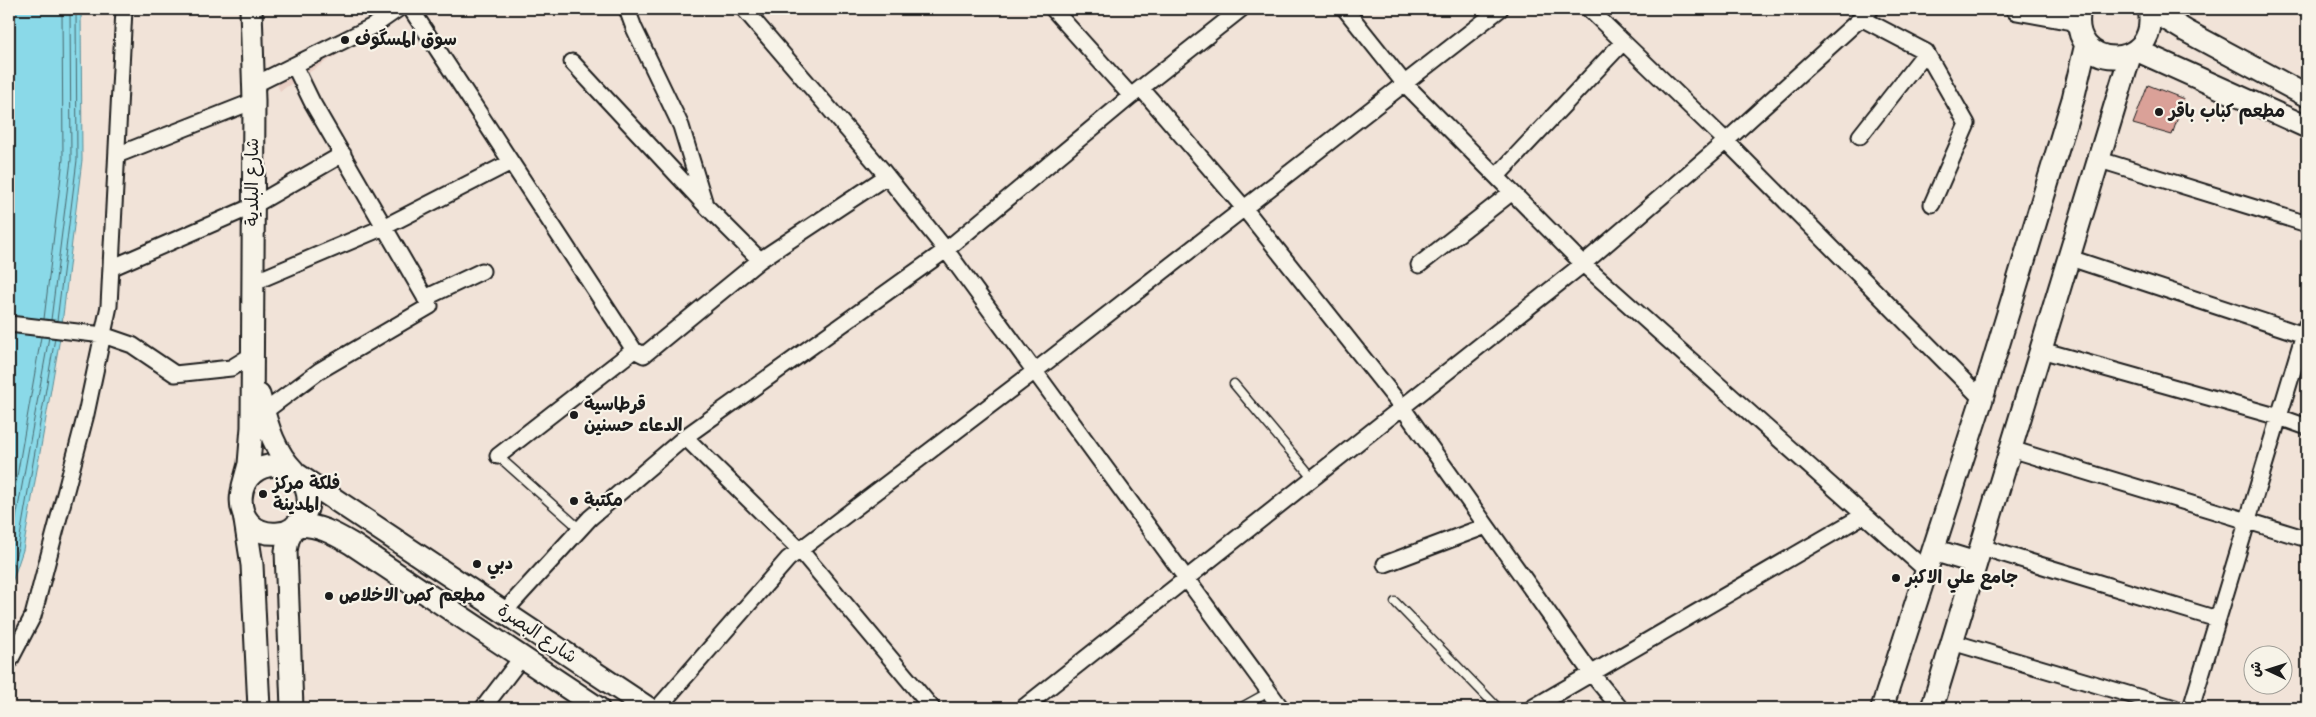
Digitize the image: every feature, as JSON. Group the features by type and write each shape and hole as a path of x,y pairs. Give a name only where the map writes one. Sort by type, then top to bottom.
{"street":[{"path":"9,662 33,616 86,414 109,306 124,9"},
{"name":"شارع البلدية","path":"243,486 251,446 254,93 251,9"},
{"path":"117,155 254,93 294,65 378,15 398,9"},
{"path":"411,9 634,350 644,355 760,260 887,176"},
{"path":"627,9 634,28 681,126 705,205"},
{"path":"744,9 887,176 946,250 1281,708"},
{"path":"1053,9 1136,92 1244,208 1402,407 1591,674 1620,708"},
{"path":"504,612 580,529 684,437 946,250 1136,92 1241,9"},
{"path":"1345,9 1404,83 1584,264 1927,571"},
{"path":"658,708 788,559 1035,372 1500,9"},
{"path":"1589,9 1726,141 1982,399"},
{"path":"2017,9 2079,14 2080,33 2086,44 2093,51 2112,58 2134,52 2307,127"},
{"path":"1932,708 2134,52 2144,42 2149,31 2151,19 2149,9"},
{"path":"2149,9 2307,96"},
{"path":"1023,708 1312,477 1584,264 1726,141 1866,13 1926,52 1966,124 1932,204"},
{"path":"1497,176 1623,42"},
{"path":"1882,708 1982,399 2073,99 2086,44"},
{"path":"1860,136 1926,52"},
{"path":"572,62 705,205 760,260"},
{"path":"264,412 319,371 430,306 342,154 294,65"},
{"path":"111,268 253,206 342,154"},
{"path":"2100,160 2307,224"},
{"path":"252,282 384,227 511,162"},
{"path":"1419,265 1512,192"},
{"path":"2070,258 2306,327 2191,708"},
{"path":"425,298 482,271"},
{"path":"9,324 103,335 132,345 175,374 231,368 252,355"},
{"path":"498,456 634,350"},
{"path":"2042,350 2279,416 2307,427"},
{"name":"شارع البلدية","path":"252,355 264,412 275,446 284,461 297,474"},
{"path":"684,437 800,550 932,708"},
{"path":"2011,449 2307,539"},
{"path":"259,708 252,565 241,496 243,486 248,478 262,468 278,466 297,474 306,486 308,506 304,516 295,526 288,540 286,551 292,708"},
{"name":"شارع البصرة","path":"297,474 648,708"},
{"path":"244,514 249,522 264,532 282,532 295,526"},
{"path":"1532,708 1864,515"},
{"name":"شارع البصرة","path":"295,526 315,527 334,533 598,708"},
{"path":"1385,564 1486,526"},
{"path":"1933,550 1979,555 2218,619"},
{"path":"1952,642 2175,708"},
{"path":"483,708 522,657"},
{"path":"1591,674 1607,708"}],"lane":[{"path":"1234,384 1312,477"},
{"path":"498,456 580,529"},
{"path":"1395,602 1498,708"},
{"path":"1240,708 1269,692"}],"shaded area":[{"name":"سوق المسگوف","path":"385,9 409,9 280,91 272,74"}],"water":[{"path":"9,9 81,9 82,160 61,332 23,550 9,591"}],"building":[{"name":"مطعم كباب باقر","path":"2148,85 2184,99 2172,135 2133,124"}],"place":[{"name":"سوق المسگوف","path":"345,40"},
{"name":"مطعم كباب باقر","path":"2159,112"},
{"name":"قرطاسية الدعاء حسنين","path":"574,415"},
{"name":"فلكة مركز المدينة","path":"263,494"},
{"name":"مكتبة","path":"574,501"},
{"name":"دبي","path":"477,564"},
{"name":"جامع علي الاكبر","path":"1896,578"},
{"name":"مطعم كص الاخلاص","path":"329,596"}]}
